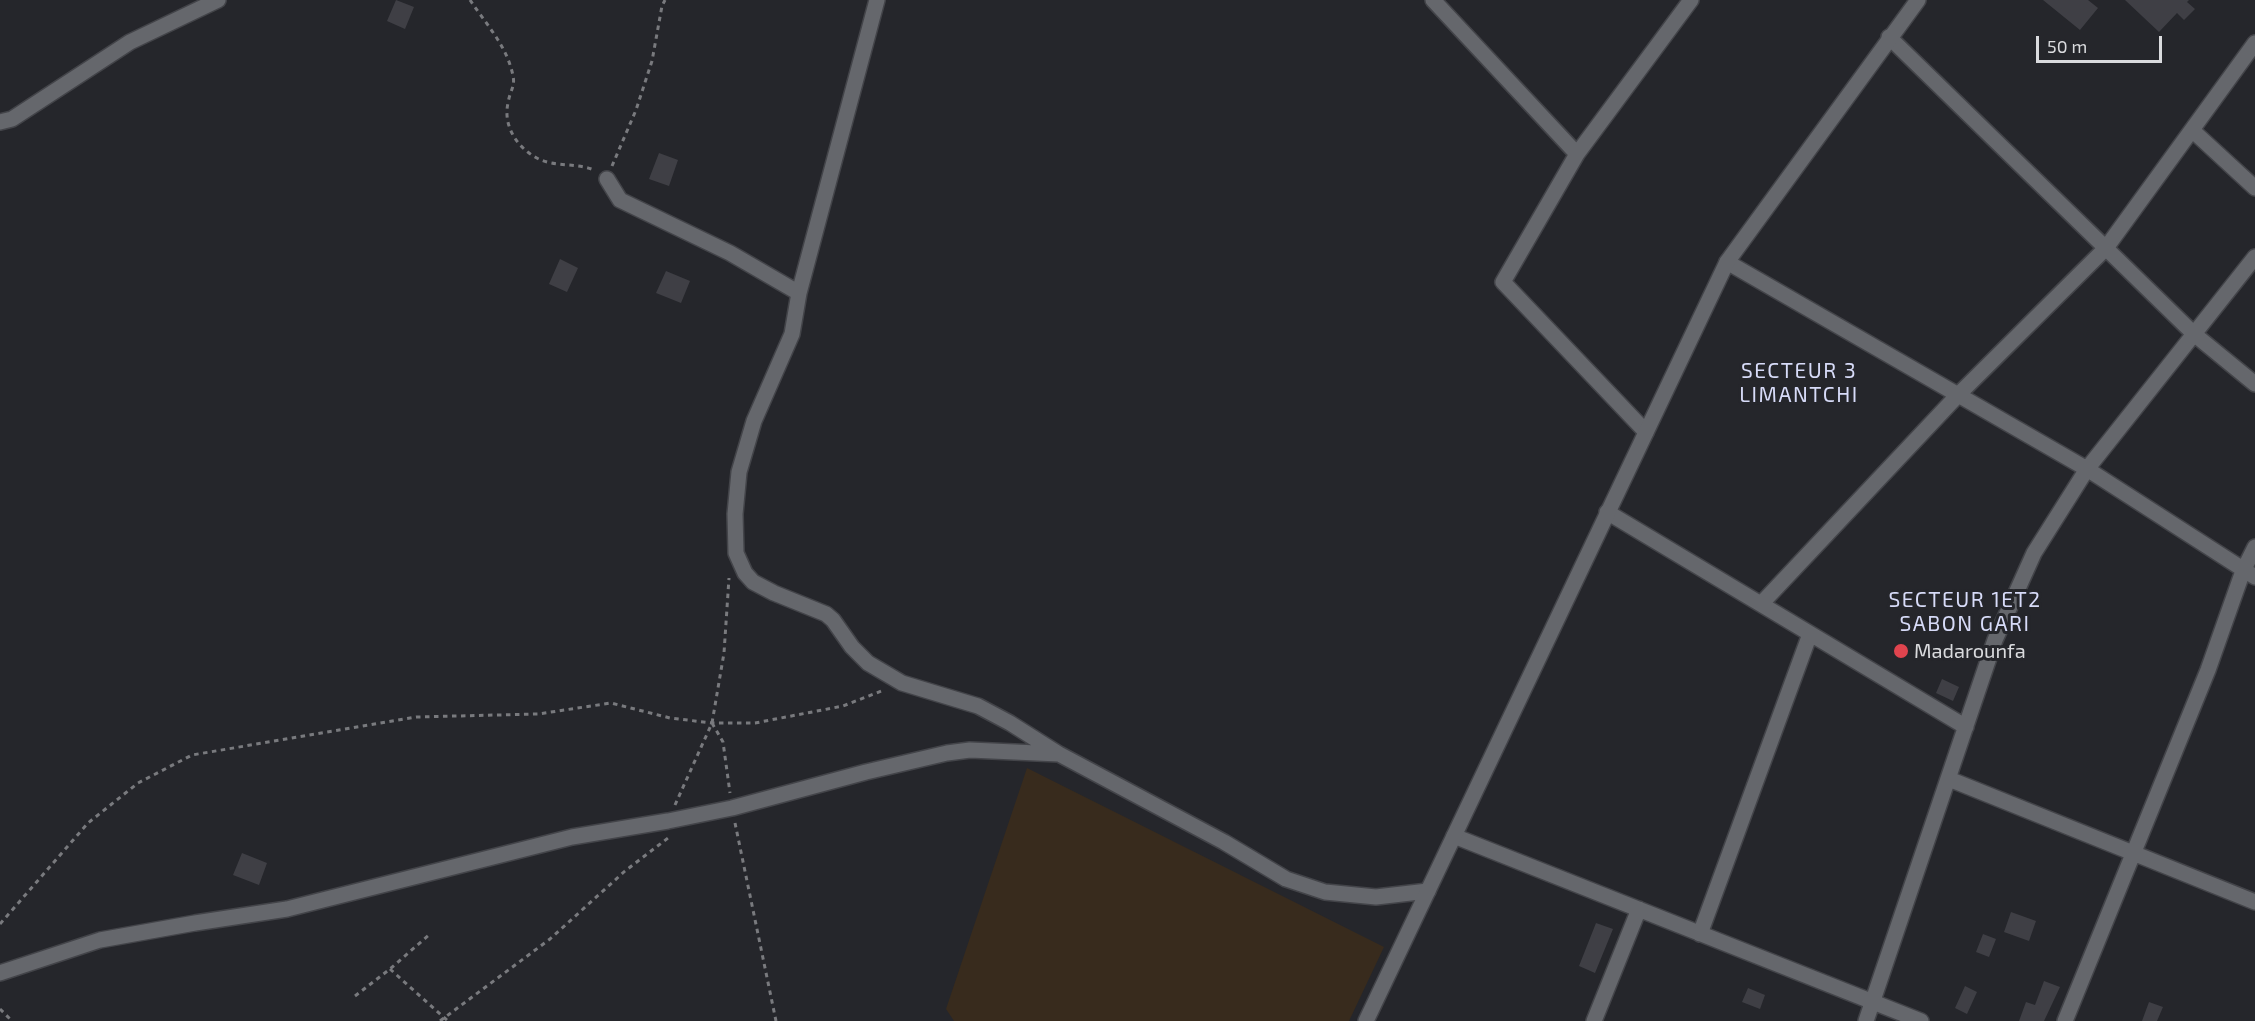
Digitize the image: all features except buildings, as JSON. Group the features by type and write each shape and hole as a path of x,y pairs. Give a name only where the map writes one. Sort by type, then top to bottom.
{"street":[{"path":"0,122 12,119 130,42 218,0"},
{"path":"877,0 800,293 792,334 754,421 739,472 735,514 736,553 745,573 753,582 774,593 826,614 868,663 902,683 978,706 1059,754 1224,842 1286,879 1325,892 1376,897 1428,891"},
{"path":"1433,0 1577,154"},
{"path":"1646,432 1503,282 1577,154 1691,0"},
{"path":"1366,1021 1727,262 1918,0"},
{"path":"1889,37 2194,334 2255,384"},
{"path":"1761,604 1958,395 2106,248 2255,43"},
{"path":"2192,130 2255,188"},
{"path":"607,180 621,200 730,252 800,293"},
{"path":"1866,1021 1995,640 2034,553 2087,469 2255,257"},
{"path":"1727,262 2087,469 2249,574"},
{"path":"1607,512 1966,727"},
{"path":"2065,1021 2249,574 2255,547"},
{"path":"1700,934 1810,634"},
{"path":"0,973 100,940 287,909 572,837 732,808 947,753 970,750 1059,754"},
{"path":"1949,779 2255,902"},
{"path":"1454,836 1922,1021"},
{"path":"1594,1021 1639,909"}],"path":[{"path":"470,0 503,49 511,67 514,86 508,102 506,117 517,141 537,159 592,169 607,180 636,110 652,61 665,0"},
{"path":"658,845 712,723 724,653 728,583 736,553"},
{"path":"0,924 88,824 138,783 192,755 416,717 538,714 611,703 670,718 712,723 755,723 843,706 902,683"},
{"path":"712,723 723,742 732,808 776,1021"},
{"path":"440,1021 446,1020 550,939 625,871 658,845 678,833"},
{"path":"354,996 390,969 430,934"},
{"path":"390,969 446,1020"},
{"path":"0,1009 12,1021"}],"shaded area":[{"path":"1027,768 1384,947 1349,1021 954,1021 946,1009"}],"place":[{"name":"Madarounfa","path":"1901,651"}],"district":[{"name":"SECTEUR 3 LIMANTCHI","path":"1799,383"},
{"name":"SECTEUR 1ET2 SABON GARI","path":"1965,612"}]}
